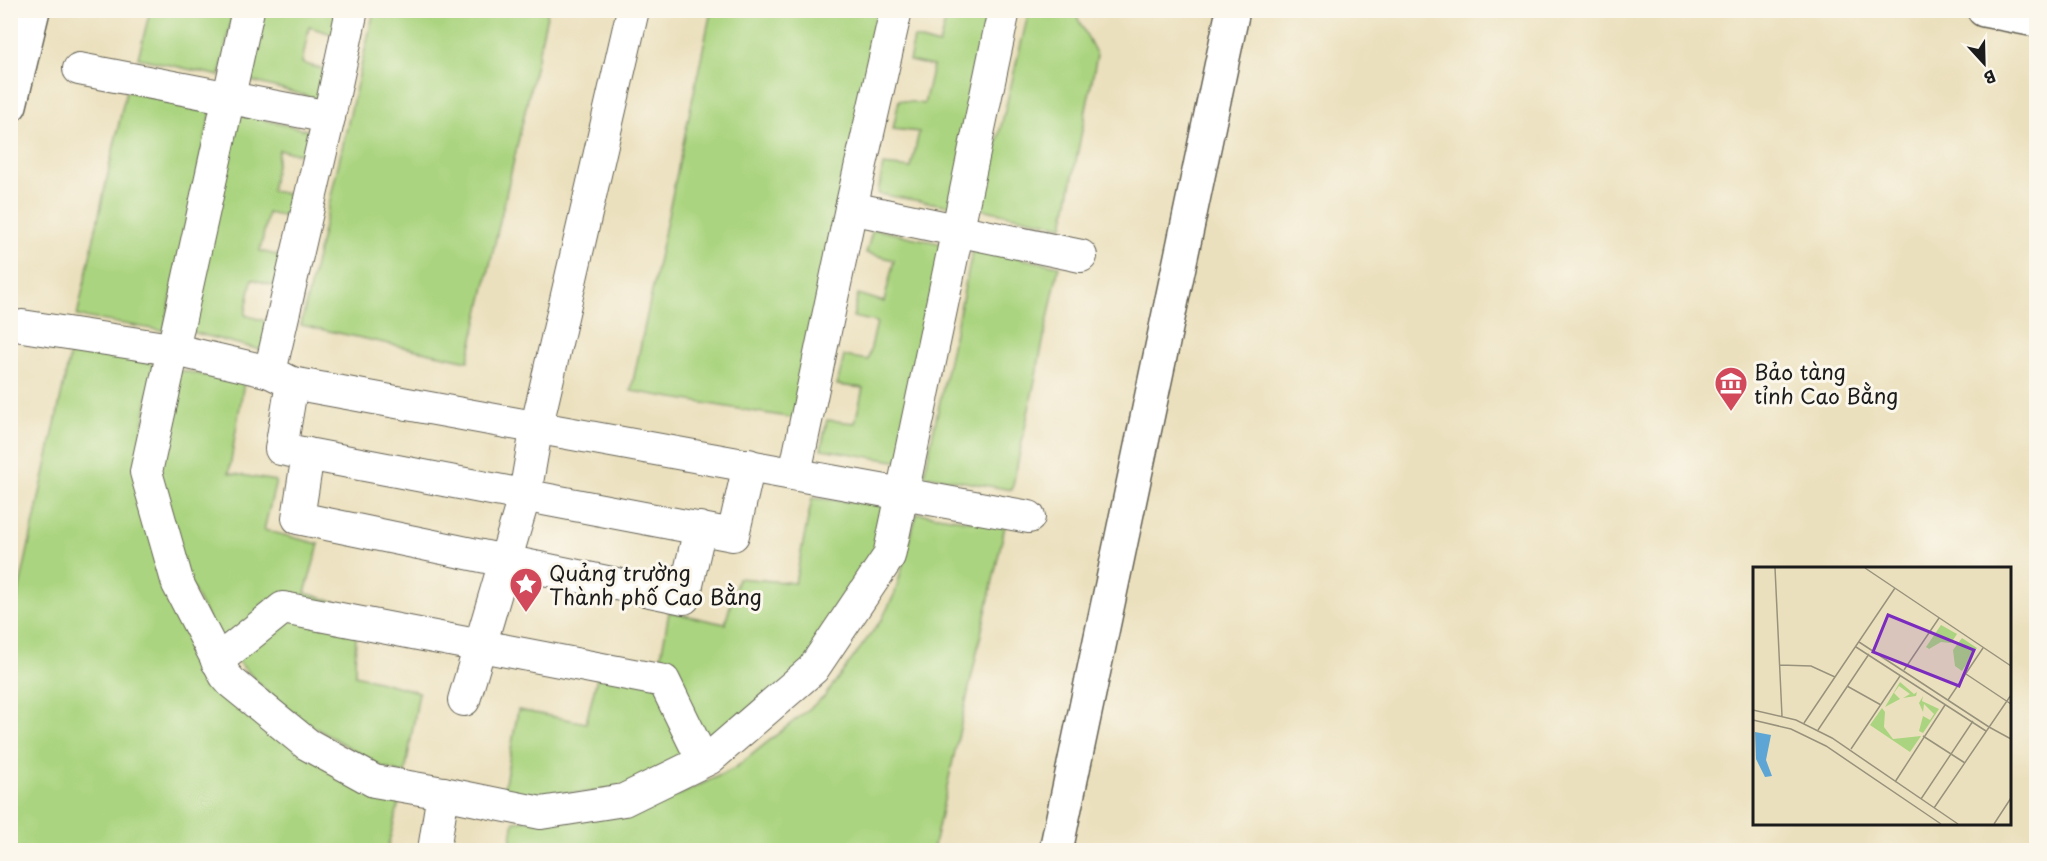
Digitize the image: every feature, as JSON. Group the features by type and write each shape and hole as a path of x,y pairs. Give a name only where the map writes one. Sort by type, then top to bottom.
{"street":[{"path":"10,105 33,10"},
{"path":"248,10 171,350 146,472 178,584 217,661 231,682 307,744 374,781 541,813 624,800 710,758 813,669 889,556 1004,10"},
{"path":"352,10 281,378 281,449 733,535 748,465"},
{"path":"464,700 525,494 537,425 633,10"},
{"path":"795,473 896,10"},
{"path":"1056,850 1233,10"},
{"path":"1984,10 2037,20"},
{"path":"79,69 230,96 330,117"},
{"path":"851,208 1081,256"},
{"path":"22,326 171,350 281,378 1029,517"},
{"path":"308,454 298,518 505,563 684,598 700,528"},
{"path":"217,661 283,608 481,644 664,681 703,761"},
{"path":"434,850 443,793"}],"green space":[{"path":"150,11 233,11 220,76 138,58"},
{"path":"260,11 340,11 335,35 309,27 302,63 329,71 322,100 244,79"},
{"path":"374,11 548,11 468,361 301,325"},
{"path":"711,11 887,11 799,419 631,391"},
{"path":"948,11 999,11 956,207 878,194 883,165 911,168 919,132 893,129 899,100 924,104 933,66 909,61 914,38 939,45"},
{"path":"1029,11 1074,11 1097,55 1063,226 981,209"},
{"path":"126,91 212,108 164,331 77,316"},
{"path":"236,113 311,131 307,155 279,150 271,191 297,195 292,218 268,213 260,251 284,257 278,287 252,279 245,315 272,323 265,351 188,331"},
{"path":"873,229 948,245 900,462 821,449 827,420 855,423 863,388 837,385 844,356 868,360 877,322 853,317 858,294 884,302 894,260 866,253"},
{"path":"973,249 1059,266 1012,490 924,475"},
{"path":"72,345 154,364 142,434 208,658 400,798 387,850 11,850 11,628"},
{"path":"172,369 244,382 229,473 276,481 264,530 319,544 305,593 361,609 356,629 355,675 419,692 405,774 384,768 302,720 272,697 220,643 187,577 154,467"},
{"path":"812,498 893,506 872,558 812,660 749,720 619,792 503,794 518,710 586,723 603,653 659,667 669,612 725,624 738,578 795,583"},
{"path":"917,513 1005,526 933,850 509,850 514,821 616,814 681,794 735,768 824,697 882,619 895,593"}],"place":[{"name":"Bảo tàng tỉnh Cao Bằng","path":"1731,412"},
{"name":"Quảng trường Thành phố Cao Bằng","path":"526,613"}]}
